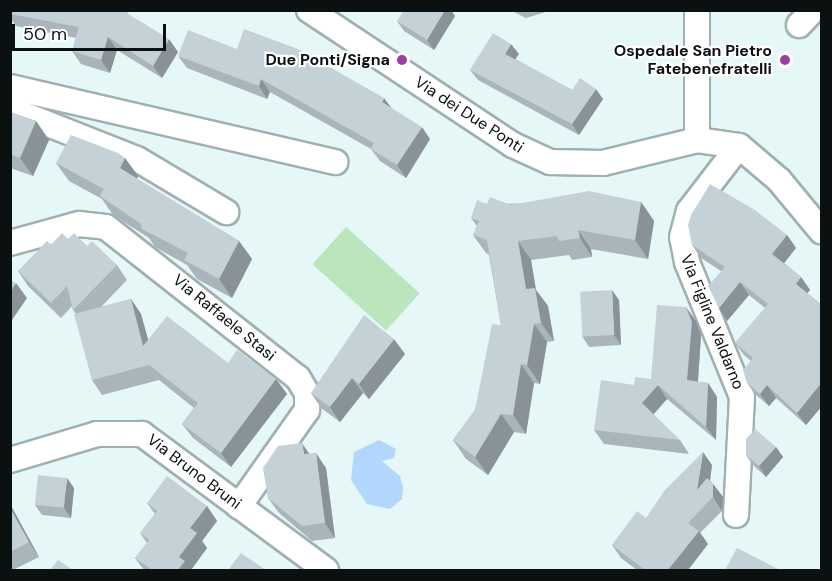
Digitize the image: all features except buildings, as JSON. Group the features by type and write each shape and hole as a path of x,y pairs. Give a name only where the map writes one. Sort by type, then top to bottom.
{"street":[{"name":"Via dei Due Ponti","path":"309,10 513,145 542,159 575,165 603,163 697,140 739,146"},
{"path":"697,10 697,140"},
{"path":"10,87 335,162"},
{"path":"10,109 137,159 226,212"},
{"path":"739,146 780,180 822,231"},
{"name":"Via Figline Valdarno","path":"736,515 742,397 687,262 682,237 689,211 739,146"},
{"name":"Via Raffaele Stasi","path":"10,243 79,224 106,227 211,306 302,383 308,398 307,410 239,506"},
{"name":"Via Bruno Bruni","path":"10,460 97,434 135,432 157,442 326,570"}],"green space":[{"path":"346,227 420,293 386,330 313,264"}],"water":[{"path":"379,440 396,449 394,458 382,461 400,476 403,488 402,499 390,509 367,504 351,480 354,452"}],"place":[{"name":"Due Ponti/Signa","path":"402,60"},
{"name":"Ospedale San Pietro Fatebenefratelli","path":"785,60"}]}
